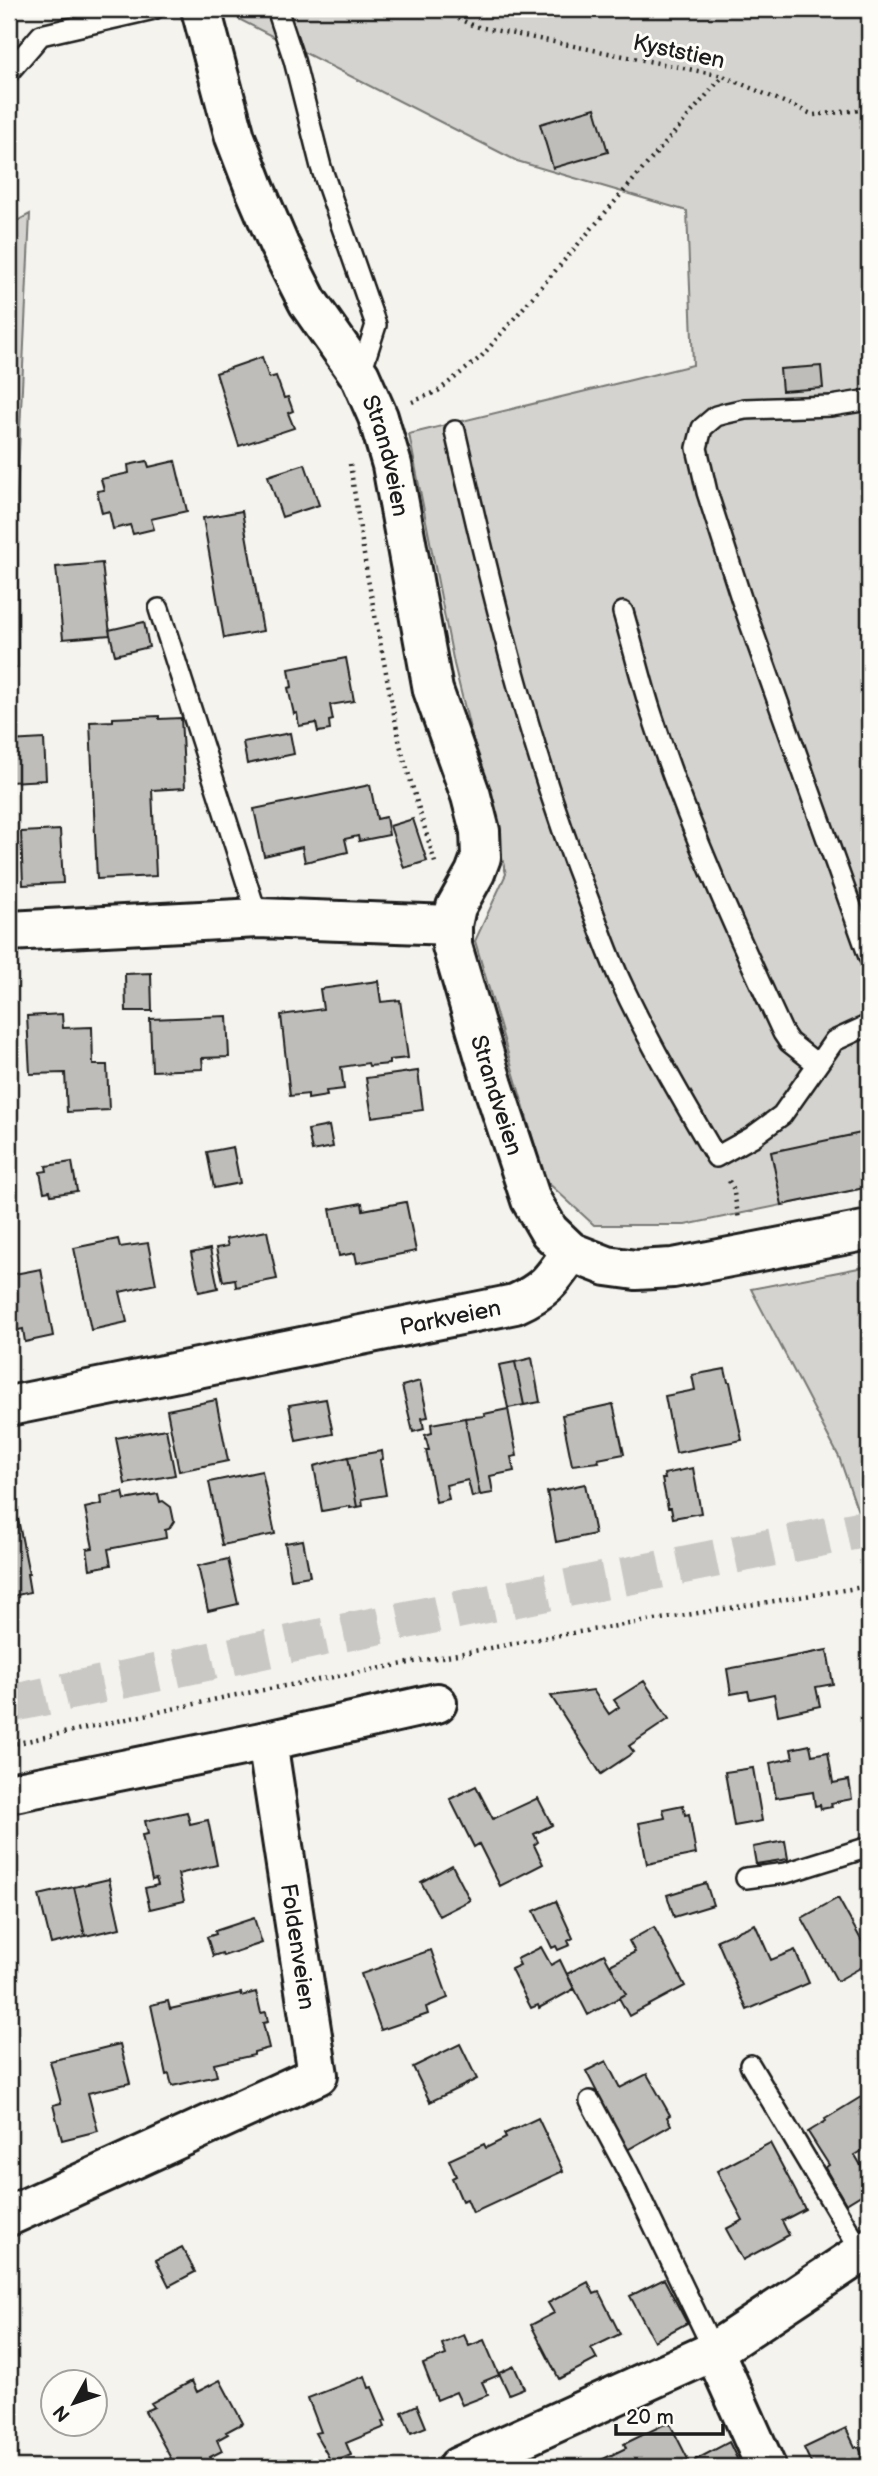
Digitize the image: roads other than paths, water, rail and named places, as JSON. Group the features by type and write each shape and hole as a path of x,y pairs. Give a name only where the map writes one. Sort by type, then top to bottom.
{"street":[{"name":"Strandveien","path":"201,9 235,137 279,246 308,302 360,376 378,417 391,465 433,690 471,796 480,831 481,857 456,907 452,925 452,946 526,1187 549,1231 570,1252"},
{"path":"9,931 258,918 452,925"},
{"path":"570,1252 607,1266 636,1270 673,1268 869,1230"},
{"name":"Parkveien","path":"9,1406 515,1304 538,1293 556,1274 570,1252"},
{"path":"9,1793 267,1741 436,1703"},
{"name":"Foldenveien","path":"9,2216 318,2075 267,1741"},
{"path":"458,2467 714,2351 866,2250"},
{"path":"714,2351 766,2467"}],"lane":[{"path":"9,72 41,35 154,9"},
{"path":"276,9 294,60 321,167 376,325 360,376"},
{"path":"869,400 831,406 744,409 716,416 702,428 697,447 707,492 742,601 869,957"},
{"path":"455,432 483,555 541,767 565,841 618,977 677,1091 716,1157 752,1138 782,1115 839,1037 869,1025"},
{"path":"159,609 258,918"},
{"path":"623,612 652,716 686,809 737,931 783,1033 789,1042 817,1064"},
{"path":"746,1878 786,1872 869,1847"},
{"path":"750,2065 866,2250"},
{"path":"590,2101 629,2174 714,2351"}],"tunnel":[{"path":"9,1704 356,1630 869,1528"}]}
